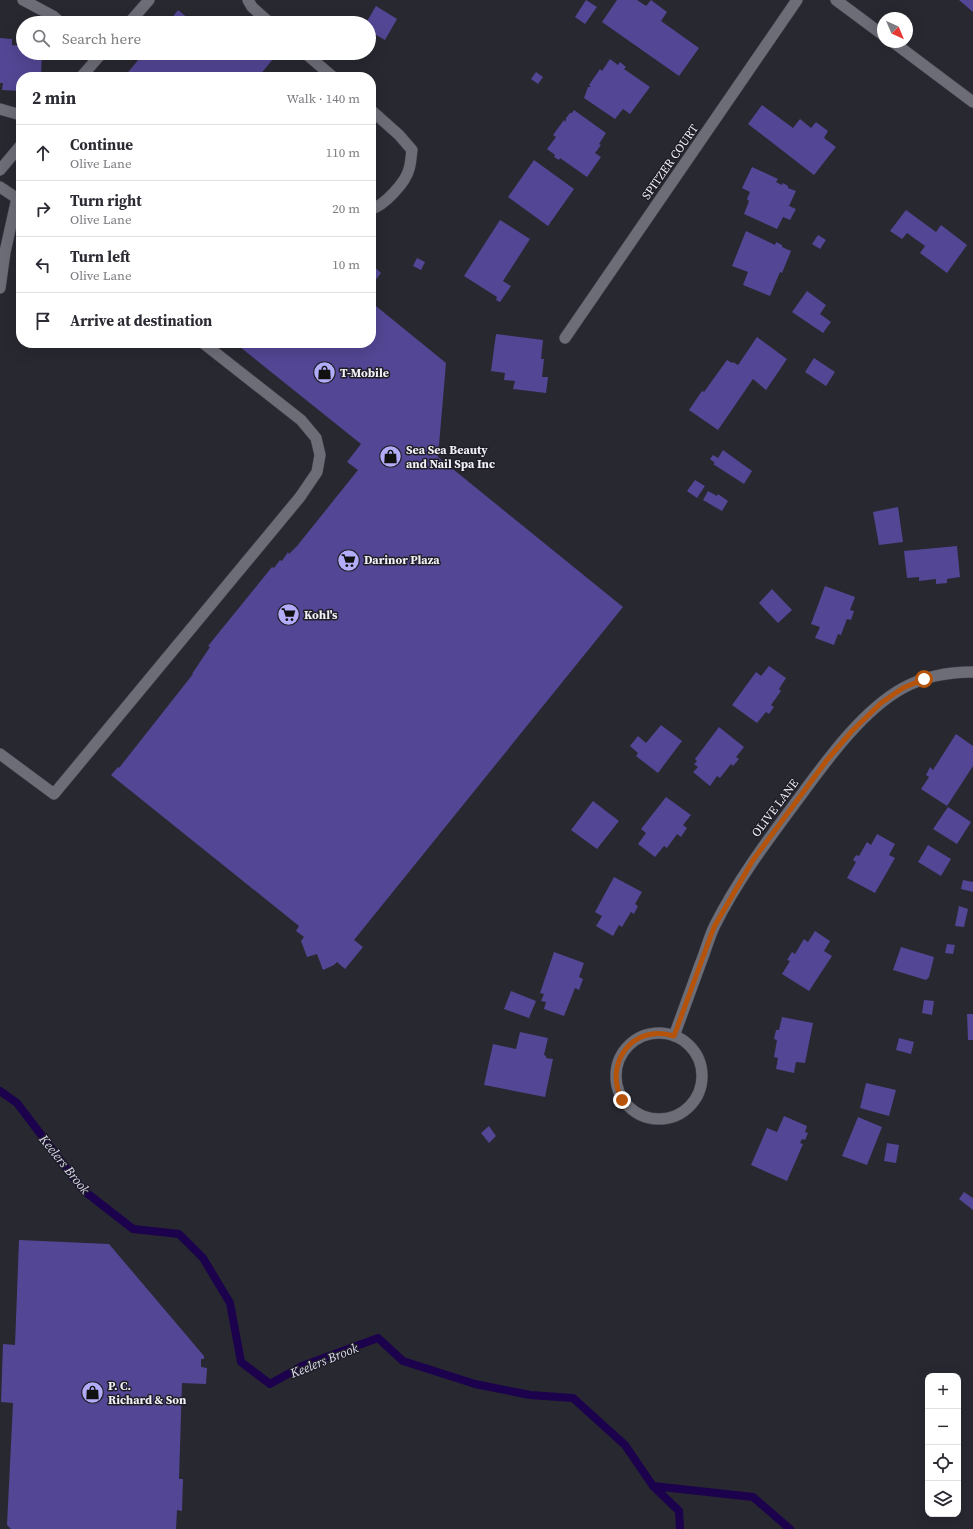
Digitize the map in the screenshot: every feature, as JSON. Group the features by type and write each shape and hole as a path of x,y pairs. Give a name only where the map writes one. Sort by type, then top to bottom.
{"street":[{"path":"23,0 53,16"},
{"path":"135,16 150,0"},
{"path":"248,0 252,7 262,16"},
{"name":"SPITZER COURT","path":"565,338 797,0"},
{"path":"836,0 877,31"},
{"path":"901,48 973,102"},
{"path":"85,72 94,60"},
{"path":"313,60 326,72"},
{"path":"0,109 16,114"},
{"path":"376,114 399,135 412,150 409,170 396,191 376,208"},
{"path":"0,170 16,151"},
{"path":"0,187 16,197"},
{"path":"0,288 5,252 16,210"},
{"path":"0,754 54,794 300,497 317,472 320,455 316,438 301,420 208,348"},
{"name":"OLIVE LANE","path":"674,1036 714,927 733,892 753,860 827,760 852,731 881,703 903,688 924,679 953,672 973,672"},
{"path":"654,1033 674,1036 691,1047 698,1059 702,1078 699,1092 688,1108 676,1116 664,1119 643,1117 627,1105 619,1094 616,1074 621,1055 630,1044 641,1037 654,1033"}],"building":[{"path":"586,0 597,7 585,24 575,17"},
{"path":"617,0 637,0 646,6 651,0 667,12 661,21 699,48 679,76 602,22"},
{"path":"959,0 973,0 973,12"},
{"path":"376,6 397,19 385,40 376,35 376,16 370,16"},
{"path":"178,10 185,16 173,16"},
{"path":"0,38 12,39 12,45 16,45 16,60 42,60 41,72 16,72 16,91 2,90 3,83 0,83"},
{"path":"610,59 618,65 620,62 626,67 624,69 650,87 630,114 623,109 615,119 584,98 588,87 591,87 589,85 600,69 602,71"},
{"path":"138,60 272,60 262,72 128,72"},
{"path":"536,72 543,77 538,84 531,79"},
{"path":"762,105 793,128 800,119 811,128 816,122 828,131 824,138 836,147 814,175 748,124"},
{"path":"574,110 606,133 599,144 601,145 595,153 601,157 587,177 560,158 559,160 554,157 555,155 547,149 556,137 553,135 564,120 566,122 566,118"},
{"path":"534,160 574,189 548,226 508,197"},
{"path":"752,167 778,179 776,182 782,185 783,183 788,186 788,188 796,191 789,206 796,209 790,220 783,217 777,229 744,214 749,201 747,199 750,192 742,188"},
{"path":"906,210 936,232 941,225 967,245 947,273 920,253 925,246 907,233 902,239 890,231"},
{"path":"500,220 530,239 503,281 511,286 500,302 496,300 497,297 464,276"},
{"path":"746,231 775,245 776,242 782,245 782,247 791,251 770,296 743,285 748,272 732,266"},
{"path":"818,235 826,240 820,249 812,244"},
{"path":"417,258 425,262 421,270 413,266"},
{"path":"376,268 381,273 376,280"},
{"path":"807,291 826,305 820,314 831,322 823,333 792,312"},
{"path":"376,306 446,363 438,457 623,607 354,940 363,947 345,969 337,962 323,970 317,954 307,957 301,941 304,937 296,931 299,926 111,775 118,767 119,768 193,674 210,647 208,646 272,567 274,568 280,560 282,561 288,552 289,554 297,546 358,470 347,462 361,444 241,348 376,348"},
{"path":"496,334 543,340 541,359 544,359 542,377 548,377 546,393 513,389 515,381 504,380 505,373 491,371"},
{"path":"757,337 787,359 766,390 753,379 718,430 689,410 727,360 738,365"},
{"path":"814,358 835,372 826,386 805,372"},
{"path":"723,450 752,471 744,484 713,464 715,463 710,459 713,455 718,458"},
{"path":"695,480 705,486 697,498 687,491"},
{"path":"708,491 717,496 718,494 728,501 722,511 703,500"},
{"path":"898,507 903,542 879,545 873,512"},
{"path":"957,546 960,577 947,579 947,583 936,584 936,579 919,581 919,577 907,578 904,551"},
{"path":"825,586 855,597 850,610 854,611 851,620 847,619 841,635 838,634 834,645 815,638 820,627 811,624"},
{"path":"772,589 792,610 778,623 759,603"},
{"path":"769,666 786,678 779,689 781,691 771,705 774,707 769,714 766,712 757,723 732,705 756,672 761,676"},
{"path":"661,725 682,741 658,773 636,756 638,753 630,746 638,736 646,743"},
{"path":"719,727 744,747 736,757 739,759 733,766 731,764 720,778 717,776 710,786 693,772 698,767 694,764 697,761 695,759"},
{"path":"956,734 973,746 973,766 947,806 921,789 929,777 926,775 930,767 933,770"},
{"path":"666,797 691,815 683,825 687,828 681,837 677,834 667,848 664,846 655,857 638,844 646,833 641,829"},
{"path":"593,801 619,821 597,849 571,830"},
{"path":"948,807 971,822 957,844 933,829"},
{"path":"877,834 895,844 889,855 895,858 875,893 847,878 856,862 853,860 856,855 859,856 867,842 871,845"},
{"path":"928,845 951,859 941,876 918,862"},
{"path":"614,877 642,892 635,904 638,906 634,914 631,912 622,927 619,925 613,936 596,926 602,916 595,912"},
{"path":"963,880 973,882 973,892 961,889"},
{"path":"959,906 968,909 964,927 955,926"},
{"path":"815,931 830,941 824,951 832,956 809,991 782,974 790,961 787,960 792,952 795,954 804,939 808,942"},
{"path":"947,944 955,945 953,954 945,953"},
{"path":"901,947 934,957 929,977 926,980 893,970"},
{"path":"554,952 584,963 579,977 583,979 579,990 575,988 564,1016 544,1009 546,1002 541,1001 544,994 540,993"},
{"path":"511,991 536,1001 529,1018 504,1009"},
{"path":"924,1000 934,1001 932,1015 922,1013"},
{"path":"967,1014 973,1014 973,1040 968,1040"},
{"path":"782,1017 813,1023 805,1063 796,1062 794,1073 776,1069 778,1058 774,1057 777,1040 774,1039 776,1030 779,1030"},
{"path":"520,1032 548,1038 544,1055 546,1058 553,1059 545,1097 484,1085 493,1044 516,1049"},
{"path":"899,1038 914,1042 911,1054 896,1050"},
{"path":"866,1083 896,1090 889,1116 860,1108"},
{"path":"784,1116 807,1126 805,1132 808,1133 805,1140 802,1139 800,1143 803,1144 787,1181 751,1165 767,1128 777,1132"},
{"path":"858,1117 882,1127 867,1165 842,1156"},
{"path":"489,1126 496,1136 489,1143 481,1133"},
{"path":"887,1143 899,1145 896,1163 884,1161"},
{"path":"964,1192 973,1198 973,1210 959,1199"},
{"name":"P. C. Richard & Son","path":"19,1240 109,1244 204,1356 204,1359 201,1359 201,1367 207,1368 206,1384 182,1383 179,1479 183,1479 182,1511 177,1510 176,1529 11,1529 7,1525 13,1403 1,1402 3,1344 15,1345"}],"waterway":[{"name":"Keelers Brook","path":"0,1091 17,1103 83,1190 133,1229 179,1234 203,1258 230,1303 241,1362 270,1384 302,1366 378,1338 403,1361 475,1384 530,1395 573,1398 625,1445 653,1486 679,1511 680,1529"},
{"path":"653,1486 753,1497 790,1529"}],"place":[{"name":"T-Mobile","path":"324,373"},
{"name":"Sea Sea Beauty and Nail Spa Inc","path":"390,457"},
{"name":"Darinor Plaza","path":"348,560"},
{"name":"Kohl's","path":"288,615"},
{"name":"P. C. Richard & Son","path":"92,1393"}],"route":[{"path":"622,1100 616,1081 617,1068 621,1055 630,1044 641,1037 654,1033 674,1036 714,927 753,860 827,760 852,731 881,703 903,688 924,679"}]}
